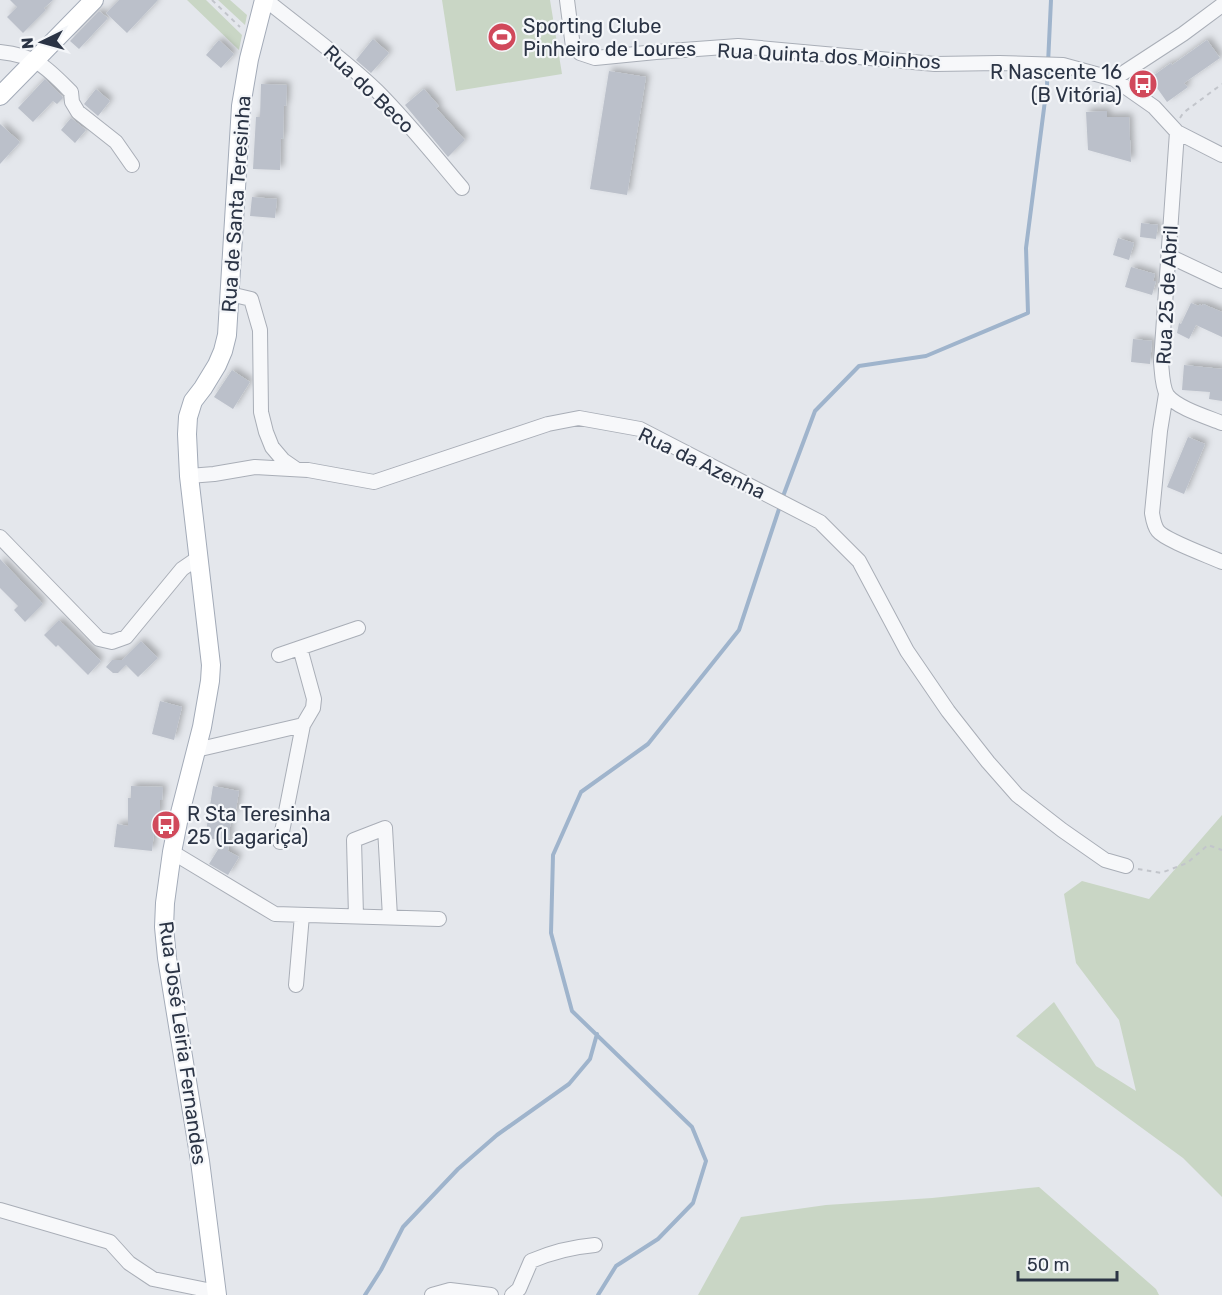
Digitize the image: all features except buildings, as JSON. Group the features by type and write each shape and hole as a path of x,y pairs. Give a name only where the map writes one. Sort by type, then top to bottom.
{"main road":[{"path":"0,96 94,0"},
{"name":"Rua de Santa Teresinha","path":"193,401 217,365 227,335 241,106 254,39 265,0"},
{"name":"Rua José Leiria Fernandes","path":"193,401 188,417 189,476 211,665 202,727 172,852 164,927 200,1161 217,1294"}],"street":[{"name":"Rua do Beco","path":"265,0 376,91 462,188"},
{"name":"Rua Quinta dos Moinhos","path":"567,0 573,47 580,53 595,58 738,46 935,64 1063,65 1114,79 1154,107 1176,132"},
{"path":"1114,79 1184,34 1222,5"},
{"path":"0,52 17,54 35,60 48,68 71,92 72,102 78,112 116,142 132,165"},
{"path":"1176,132 1222,155"},
{"name":"Rua 25 de Abril","path":"1176,132 1161,362 1166,394 1177,404 1222,423"},
{"path":"1169,256 1222,281"},
{"path":"230,294 251,299 260,330 261,412 266,432 272,447 283,460 296,469"},
{"path":"1166,394 1152,513 1154,523 1159,532 1168,538 1222,562"},
{"name":"Rua da Azenha","path":"189,476 255,467 308,470 374,482 548,424 579,418 640,429 820,522 859,561 907,651 948,711 987,762 1017,795 1062,830 1105,860 1126,866"},
{"path":"0,537 99,639 112,642 126,637 182,569 198,558"},
{"path":"279,655 358,628"},
{"path":"280,842 303,725 313,708 314,699 300,648"},
{"path":"196,750 303,725"},
{"path":"356,916 354,840 385,828 390,917"},
{"path":"172,852 275,914 439,919"},
{"path":"296,985 302,915"},
{"path":"0,1210 110,1242 129,1263 153,1279 217,1294"},
{"path":"512,1295 519,1289 531,1261 550,1253 595,1245"},
{"path":"432,1295 450,1290 491,1295"}],"path":[{"path":"212,0 254,39"},
{"path":"1176,132 1178,121 1183,113 1222,84"},
{"path":"1126,866 1161,873 1187,863 1208,845 1222,850"}],"green space":[{"path":"187,0 206,0 242,35 239,50"},
{"path":"218,0 230,0 247,15 245,25"},
{"name":"Sporting Clube Pinheiro de Loures","path":"442,0 550,0 562,74 456,91"},
{"path":"1222,815 1222,1197 1183,1158 1016,1036 1054,1002 1096,1066 1136,1091 1119,1020 1076,963 1064,894 1082,881 1149,899"},
{"path":"1039,1187 1156,1289 1159,1295 698,1295 741,1217 826,1205 932,1198"}],"waterway":[{"path":"782,499 815,411 859,366 926,356 1028,313 1026,248 1047,85 1051,0"},
{"path":"598,1295 616,1266 658,1239 693,1203 706,1161 692,1127 572,1011 551,933 553,855 581,792 648,744 739,630 780,506"},
{"path":"365,1295 403,1227 458,1169 497,1135 569,1084 590,1059 597,1034"}],"place":[{"name":"Sporting Clube Pinheiro de Loures","path":"502,37"},
{"name":"R Nascente 16 (B Vitória)","path":"1143,84"},
{"name":"R Sta Teresinha 25 (Lagariça)","path":"166,825"}]}
